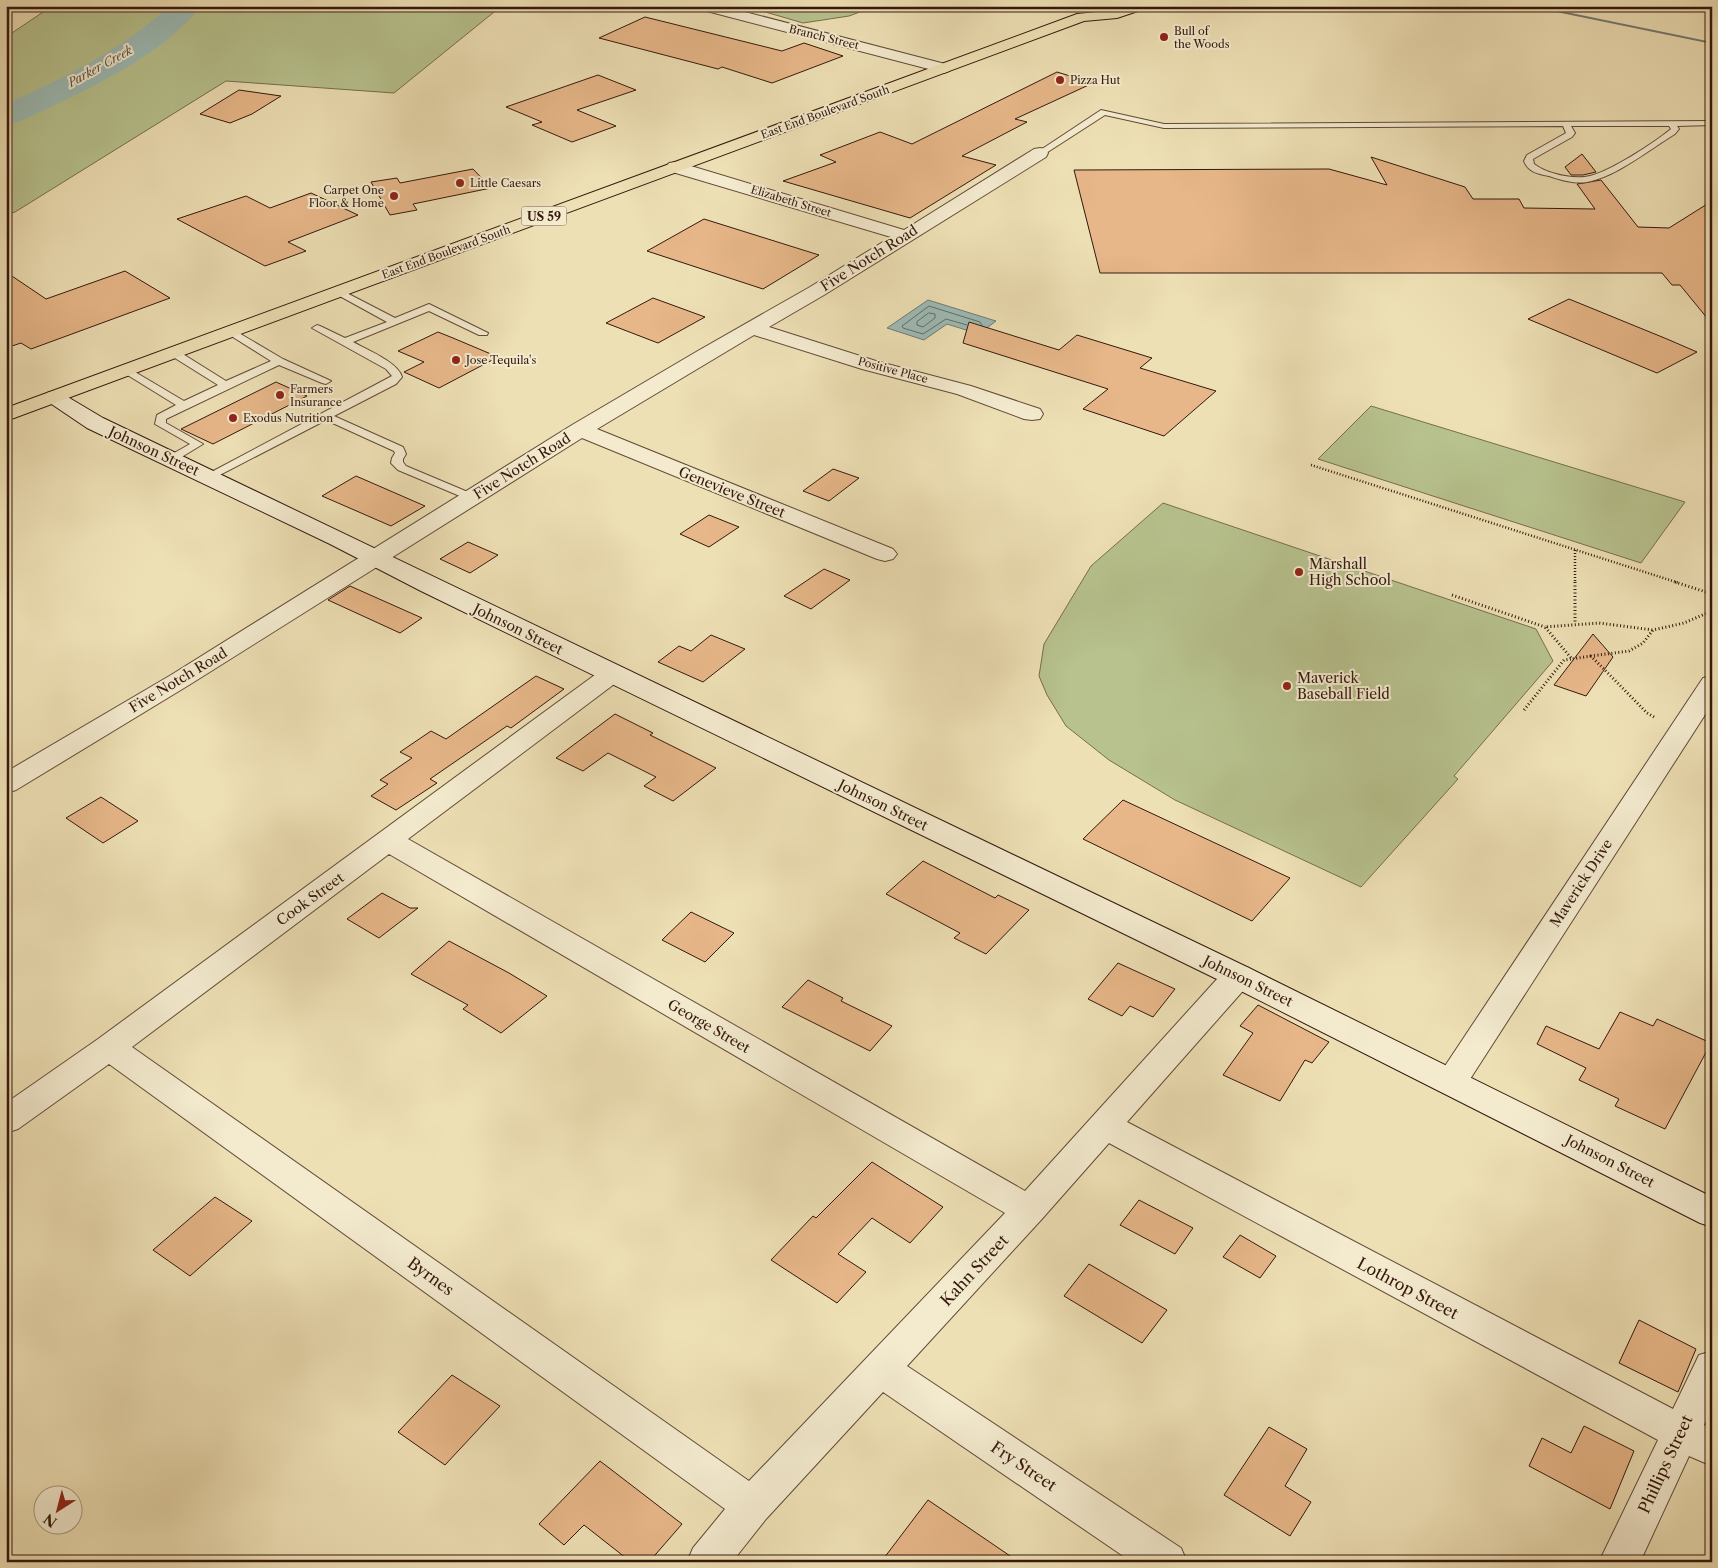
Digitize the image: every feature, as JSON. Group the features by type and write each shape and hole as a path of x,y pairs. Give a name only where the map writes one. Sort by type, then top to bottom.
{"highway":[{"name":"East End Boulevard South","path":"6,415 944,68 1084,12 1117,14 1139,6"}],"street":[{"name":"Branch Street","path":"704,6 944,68"},
{"name":"Five Notch Road","path":"6,784 180,680 580,430 906,236 1040,153"},
{"name":"Elizabeth Street","path":"675,167 906,236"},
{"name":"Positive Place","path":"753,328 869,365 964,390 1032,414"},
{"name":"Johnson Street","path":"54,398 95,423 1238,976 1712,1213"},
{"name":"Genevieve Street","path":"580,430 885,554"},
{"name":"Cook Street","path":"6,1120 109,1047 612,674"},
{"name":"Maverick Drive","path":"1452,1082 1712,684"},
{"name":"George Street","path":"388,841 1029,1210"},
{"name":"Kahn Street","path":"707,1562 752,1506 882,1370 1029,1210 1238,976"},
{"name":"Byrnes","path":"109,1047 752,1506"},
{"name":"Lothrop Street","path":"1105,1126 1696,1440"},
{"name":"Phillips Street","path":"1619,1562 1696,1440 1712,1367"},
{"name":"Fry Street","path":"882,1370 1166,1562"}],"lane":[{"path":"1040,153 1104,112 1164,126 1712,123"},
{"path":"1566,124 1570,129 1569,135 1530,157 1528,161 1532,168 1537,170 1578,180 1597,176 1672,132 1675,129 1672,123"},
{"path":"339,292 395,322"},
{"path":"345,342 429,307 482,333"},
{"path":"208,477 392,382 397,376 396,372 390,367 317,328"},
{"path":"232,332 278,361 326,381"},
{"path":"174,353 225,385"},
{"path":"171,459 198,444 160,424 161,417 278,361"},
{"path":"126,371 184,405"},
{"path":"325,416 399,449 401,454 397,458 397,463 402,468 471,498"}],"path":[{"path":"1311,465 1712,594"},
{"path":"1575,550 1576,623"},
{"path":"1452,595 1545,627 1576,623 1609,623 1653,630 1684,623 1712,611"},
{"path":"1545,627 1572,659"},
{"path":"1524,710 1564,660 1629,651 1643,643 1653,630"},
{"path":"1591,656 1654,718"}],"green space":[{"path":"52,6 506,6 499,8 394,93 226,81 15,212 6,215 6,37"},
{"path":"745,6 876,6 849,16 803,23"},
{"path":"1371,406 1685,502 1641,563 1318,459"},
{"name":"Maverick Baseball Field","path":"1163,503 1536,629 1553,661 1454,776 1458,779 1361,887 1175,800 1109,760 1066,726 1047,695 1039,676 1044,644 1091,566"}],"water":[{"path":"928,300 996,321 979,334 947,324 924,340 887,328"}],"building":[{"path":"645,17 782,51 804,43 843,56 772,83 722,67 718,69 599,38"},
{"path":"1057,72 1093,83 1015,119 1027,122 962,156 996,165 910,218 783,181 836,162 820,155 880,132 912,144"},
{"path":"598,75 636,90 577,110 616,126 572,142 532,125 542,122 506,107"},
{"path":"239,90 281,96 252,114 230,123 200,114"},
{"path":"1582,154 1596,172 1571,175 1565,167"},
{"path":"1371,157 1465,187 1473,199 1519,199 1524,208 1595,209 1577,184 1601,180 1638,227 1669,228 1712,201 1712,324 1680,285 1672,285 1662,273 1100,273 1074,170 1329,169 1387,185"},
{"path":"473,169 491,188 413,204 417,210 390,215 371,182 397,178 400,183"},
{"path":"311,193 358,215 288,242 306,251 265,266 177,219 246,196 270,208"},
{"path":"704,219 819,255 763,289 647,251"},
{"path":"125,271 170,298 31,349 21,343 6,348 6,272 46,299"},
{"path":"653,298 705,317 658,343 606,323"},
{"path":"1569,299 1697,352 1657,373 1528,319"},
{"path":"969,322 1059,350 1077,335 1152,358 1140,368 1216,391 1164,436 1083,409 1108,389 963,343"},
{"name":"Jose Tequila's","path":"438,332 498,357 439,388 404,372 424,362 398,351"},
{"path":"276,382 307,396 213,444 181,429"},
{"path":"833,469 859,478 829,501 803,491"},
{"path":"356,476 425,506 391,526 322,496"},
{"path":"709,515 739,527 709,547 680,534"},
{"path":"468,542 498,555 470,573 440,559"},
{"path":"824,569 850,580 811,609 784,596"},
{"path":"350,586 422,618 400,633 328,600"},
{"path":"1593,634 1613,657 1586,696 1554,685"},
{"path":"711,635 745,649 703,682 658,662 679,646 691,651"},
{"path":"536,676 564,689 511,728 507,726 430,779 437,783 396,810 371,796 388,784 380,780 412,758 400,752 431,731 446,739"},
{"path":"615,714 653,733 650,735 716,768 673,801 644,786 656,777 608,753 583,771 556,758"},
{"path":"101,797 138,821 103,843 66,818"},
{"path":"1123,800 1290,878 1252,921 1083,839"},
{"path":"923,861 995,898 998,895 1029,910 986,954 954,938 960,933 886,894"},
{"path":"382,893 410,908 418,908 379,938 347,919"},
{"path":"691,912 734,933 705,962 662,940"},
{"path":"449,941 547,996 501,1033 463,1009 468,1005 411,974"},
{"path":"1118,963 1175,989 1153,1017 1130,1006 1122,1016 1088,999"},
{"path":"808,980 843,998 841,1001 892,1026 870,1051 782,1007"},
{"path":"1258,1005 1329,1042 1312,1063 1305,1060 1280,1101 1223,1075 1253,1033 1240,1026"},
{"path":"1620,1012 1653,1026 1657,1019 1711,1043 1665,1129 1615,1106 1619,1099 1579,1080 1586,1068 1537,1044 1546,1026 1599,1049"},
{"path":"872,1162 943,1207 910,1243 872,1218 838,1254 866,1272 837,1303 771,1260 813,1216 816,1218"},
{"path":"215,1197 252,1221 190,1276 153,1250"},
{"path":"1139,1200 1193,1228 1175,1254 1120,1225"},
{"path":"1240,1235 1276,1256 1260,1278 1223,1257"},
{"path":"1089,1264 1167,1310 1142,1343 1064,1296"},
{"path":"1639,1320 1696,1349 1678,1392 1619,1363"},
{"path":"452,1375 500,1406 445,1465 398,1432"},
{"path":"1584,1426 1634,1451 1610,1509 1529,1466 1542,1438 1571,1453"},
{"path":"1269,1427 1307,1449 1285,1486 1311,1502 1290,1536 1224,1495"},
{"path":"600,1461 682,1524 649,1562 631,1562 584,1525 564,1545 539,1524"},
{"path":"928,1500 1019,1562 881,1562"}],"waterway":[{"name":"Parker Creek","path":"6,116 78,82 125,55 167,24 186,6"},
{"path":"1529,6 1712,43"}],"place":[{"name":"Bull of the Woods","path":"1164,37"},
{"name":"Pizza Hut","path":"1060,80"},
{"name":"Little Caesars","path":"460,183"},
{"name":"Carpet One Floor & Home","path":"394,196"},
{"name":"Jose Tequila's","path":"456,360"},
{"name":"Farmers Insurance","path":"280,395"},
{"name":"Exodus Nutrition","path":"233,418"},
{"name":"Marshall High School","path":"1299,572"},
{"name":"Maverick Baseball Field","path":"1287,686"}]}
